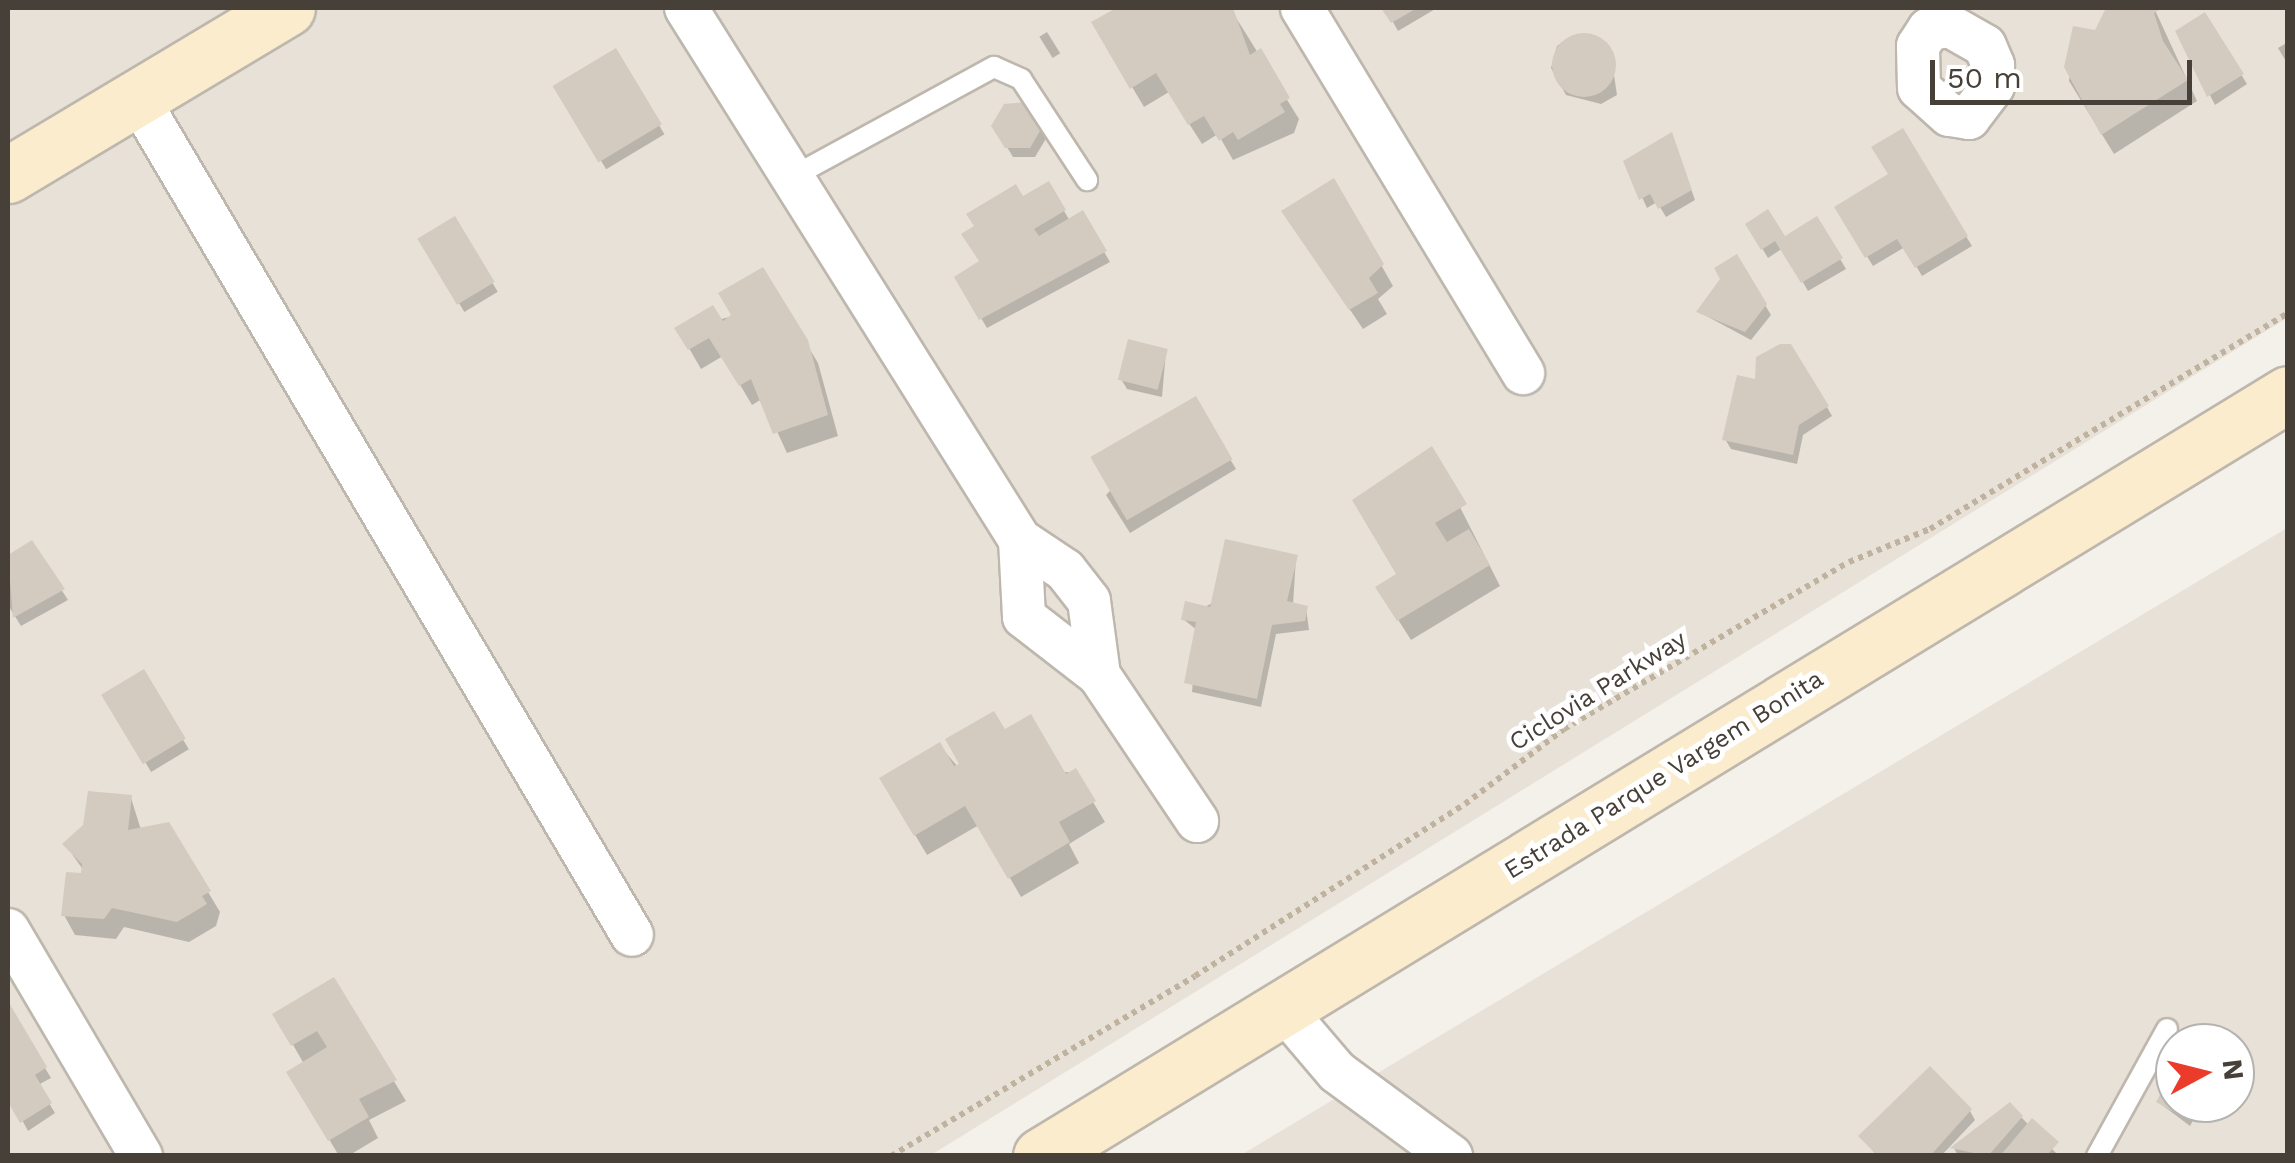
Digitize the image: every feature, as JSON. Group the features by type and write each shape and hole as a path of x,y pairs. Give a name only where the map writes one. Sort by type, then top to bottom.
{"main road":[{"path":"8,175 287,8"},
{"name":"Estrada Parque Vargem Bonita","path":"1040,1156 1284,1011 2288,394"}],"street":[{"path":"686,8 1020,540 1065,570 1089,601 1099,676"},
{"path":"1302,8 1524,373"},
{"path":"137,98 632,935"},
{"path":"1020,540 1024,617 1099,676 1198,822"},
{"path":"8,930 141,1156"},
{"path":"1284,1011 1337,1072 1451,1156"}],"lane":[{"path":"792,177 994,68 1021,79 1087,180"},
{"path":"2097,1156 2155,1049"}],"path":[{"name":"Ciclovia Parkway","path":"891,1156 1212,966 1564,730 1849,562 1930,529 2288,312"}],"shaded area":[{"path":"8,8 2287,8 2287,318 931,1155 8,1155"},
{"path":"2287,528 2287,1155 1241,1155"}],"building":[{"path":"1116,8 1233,8 1250,55 1261,48 1290,98 1280,104 1285,112 1238,140 1233,132 1219,141 1204,116 1188,125 1156,73 1130,89 1091,22"},
{"path":"1381,8 1417,8 1391,23"},
{"path":"2106,8 2162,8 2154,13 2163,41 2188,80 2101,135 2064,67 2073,26 2095,30"},
{"path":"2205,12 2244,74 2207,97 2175,31"},
{"path":"1584,33 1606,43 1616,65 1606,87 1584,97 1562,87 1552,65 1562,43"},
{"path":"616,48 662,124 598,162 553,86"},
{"path":"1028,102 1043,126 1030,148 1005,148 991,126 1004,104"},
{"path":"1903,128 1968,236 1915,268 1897,239 1865,258 1834,207 1888,174 1871,147"},
{"path":"1672,132 1692,190 1658,209 1650,194 1639,200 1623,161"},
{"path":"1334,178 1384,264 1369,278 1378,293 1349,310 1281,211"},
{"path":"1049,181 1066,210 1034,229 1039,236 1083,210 1107,251 979,320 954,277 979,261 961,234 974,226 966,214 1016,184 1023,196"},
{"path":"1768,209 1785,236 1817,216 1843,258 1801,283 1775,241 1761,250 1745,224"},
{"path":"455,216 495,282 457,305 417,239"},
{"path":"1737,254 1767,304 1745,332 1696,312 1720,279 1714,268"},
{"path":"763,267 808,340 828,415 773,434 751,379 739,386 709,338 688,350 674,328 713,305 723,321 731,315 718,293"},
{"path":"1128,339 1168,349 1158,390 1118,380"},
{"path":"1780,344 1791,344 1829,406 1799,425 1793,455 1722,440 1737,375 1755,379 1756,357"},
{"path":"1196,396 1232,459 1127,520 1090,457"},
{"path":"1432,446 1467,504 1435,523 1447,542 1469,529 1490,565 1397,621 1375,587 1396,574 1352,500"},
{"path":"1225,539 1298,555 1287,601 1308,606 1305,621 1272,625 1257,699 1184,683 1196,622 1181,620 1185,601 1210,607"},
{"path":"32,540 65,589 13,618 8,555"},
{"path":"144,669 186,738 143,764 101,695"},
{"path":"994,711 1005,729 1031,714 1066,774 1076,768 1096,801 1059,822 1070,842 1008,879 965,806 914,836 879,778 940,742 954,766 959,764 945,739"},
{"path":"88,791 132,795 128,830 169,822 211,891 202,896 207,904 177,922 112,908 104,919 61,916 66,872 81,873 82,864 62,844 83,825"},
{"path":"334,977 397,1080 359,1099 369,1117 328,1141 286,1072 327,1047 317,1031 291,1046 272,1014"},
{"path":"8,1001 47,1067 35,1075 52,1103 20,1123 8,1102"},
{"path":"1930,1066 1972,1109 1930,1156 1878,1156 1858,1136"},
{"path":"2010,1102 2023,1116 1988,1156 1950,1148"},
{"path":"2032,1118 2059,1142 2046,1156 2000,1156"}]}
